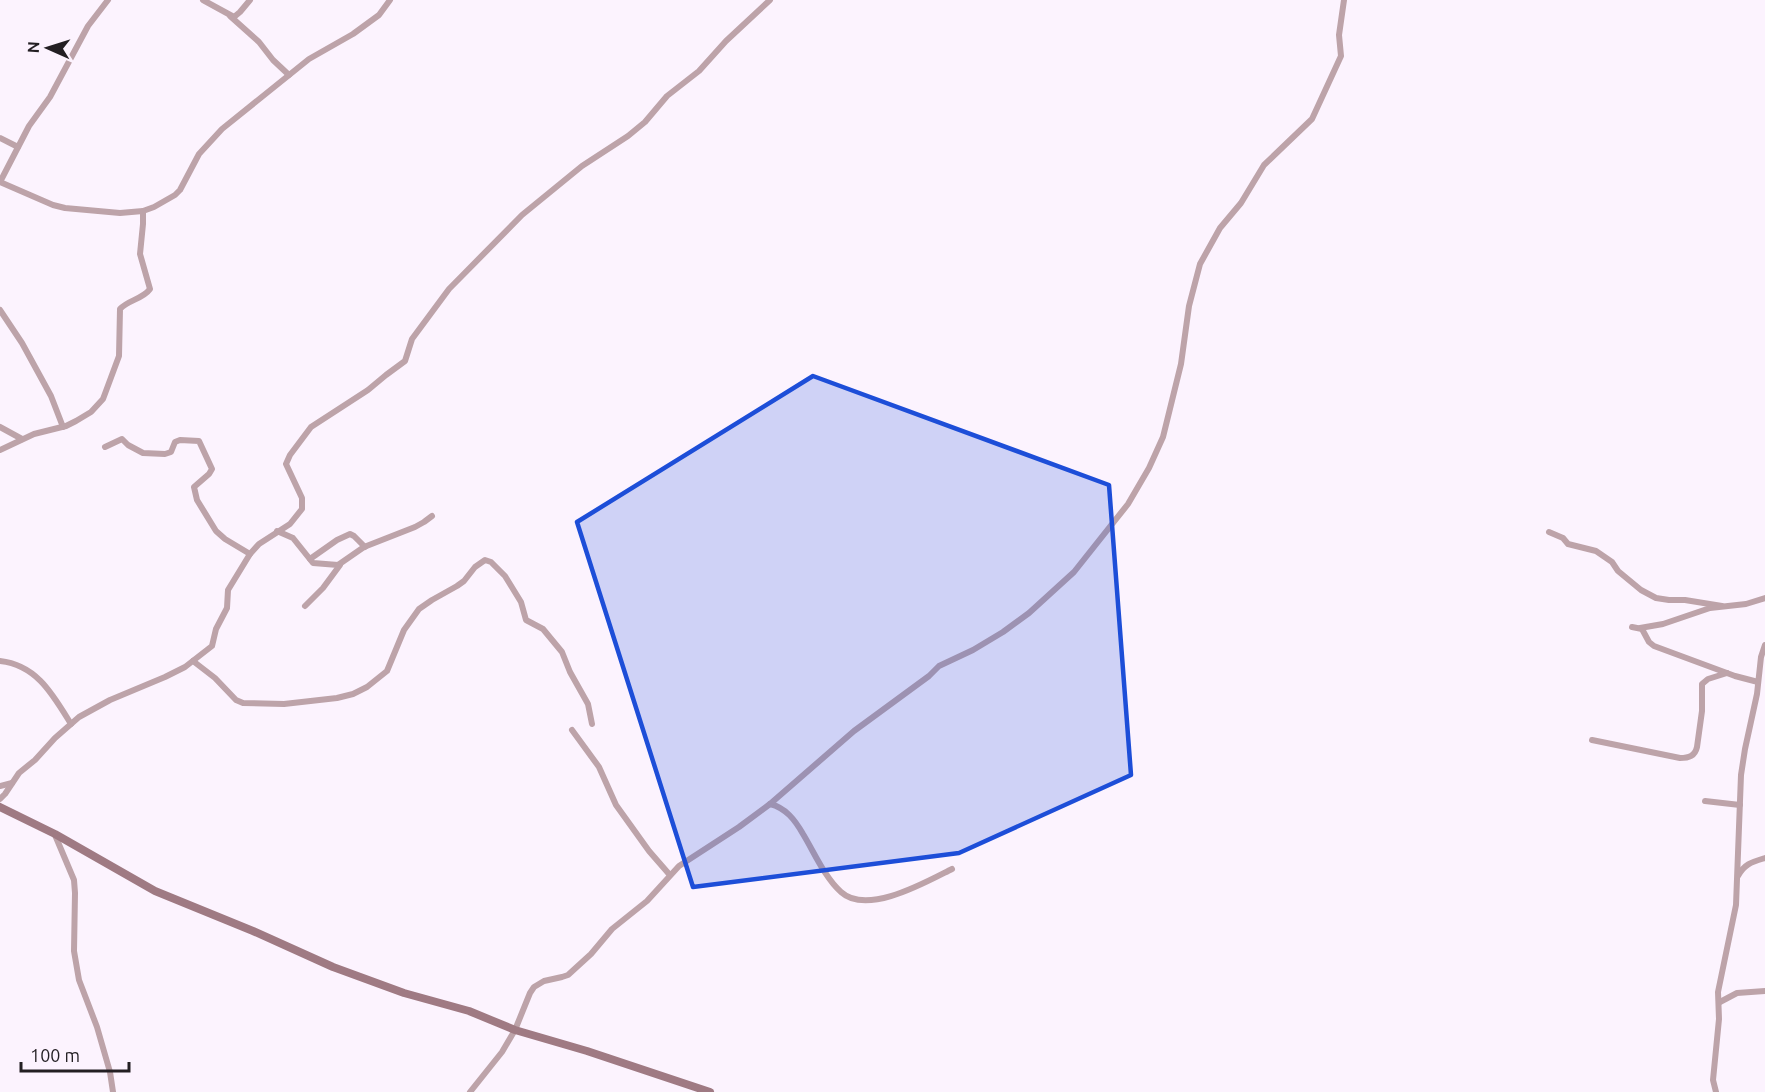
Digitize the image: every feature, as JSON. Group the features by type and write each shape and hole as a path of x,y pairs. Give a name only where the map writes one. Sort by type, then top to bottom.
{"main road":[{"path":"0,807 55,834 138,882 179,902 253,931 333,967 416,997 469,1011 515,1030 587,1051 710,1092"}],"street":[{"path":"108,0 88,26 0,182 64,208 120,213 143,211 175,195 199,154 222,129 321,51 371,22 390,0"},
{"path":"203,0 230,16 259,42 289,75"},
{"path":"230,16 237,16 250,0"},
{"path":"0,799 19,773 40,756 71,724 96,707 165,677 193,661 212,646 216,629 227,608 228,590 249,554 255,547 290,524 302,509 302,498 286,464 307,431 368,390 405,361 414,336 449,289 481,255 522,215 582,166 645,122 667,96 699,71 726,41 770,0"},
{"path":"470,1092 502,1052 515,1030 534,987 544,981 568,975 591,954 612,929 647,901 669,874 770,804 854,731 929,676 937,667 973,650 1029,613 1074,572 1128,504 1149,468 1163,437 1181,364 1189,306 1200,264 1220,228 1241,203 1264,165 1312,119 1341,56 1339,35 1344,0"},
{"path":"0,138 18,147"},
{"path":"0,450 22,439 76,422 91,412 103,399 119,356 120,309 123,305 149,291 150,286 140,254 143,211"},
{"path":"0,310 51,396 63,427"},
{"path":"0,427 22,439"},
{"path":"105,447 122,439 143,453 165,454 171,452 175,442 199,441 212,469 211,473 194,487 196,500 220,534 249,554"},
{"path":"305,606 323,588 340,565 357,551 424,522 432,516"},
{"path":"277,531 293,538 313,563 340,565"},
{"path":"1549,532 1568,544 1596,551 1612,562 1618,571 1641,590 1656,598 1722,606"},
{"path":"310,559 337,540 350,534 365,547"},
{"path":"193,661 215,678 236,700 243,703 273,705 353,694 367,687 387,671 404,630 419,609 464,581 483,561 487,560 498,567 505,576 521,602 526,620 543,629 562,652 588,704 592,724"},
{"path":"1632,627 1641,628 1663,624 1722,606 1746,604 1765,596 1765,607"},
{"path":"1641,628 1654,646 1758,682"},
{"path":"1716,1092 1713,1080 1720,1002 1719,987 1736,905 1743,758 1756,703 1761,657 1765,645"},
{"path":"0,661 22,666 33,673 53,695 71,724"},
{"path":"1592,740 1680,758 1690,757 1696,752 1697,747 1702,711 1702,684 1708,679 1727,673"},
{"path":"572,730 599,767 616,805 649,851 669,874"},
{"path":"0,786 12,783"},
{"path":"1705,801 1740,806"},
{"path":"770,804 779,806 791,817 836,887 846,897 854,900 873,900 903,891 952,869"},
{"path":"55,834 74,880 74,951 79,980 97,1027 110,1072 113,1092"},
{"path":"1736,879 1745,865 1765,858"},
{"path":"1720,1002 1737,993 1765,991"}],"highlighted area":[{"path":"813,376 1109,485 1131,775 959,853 693,887 577,522"}]}
